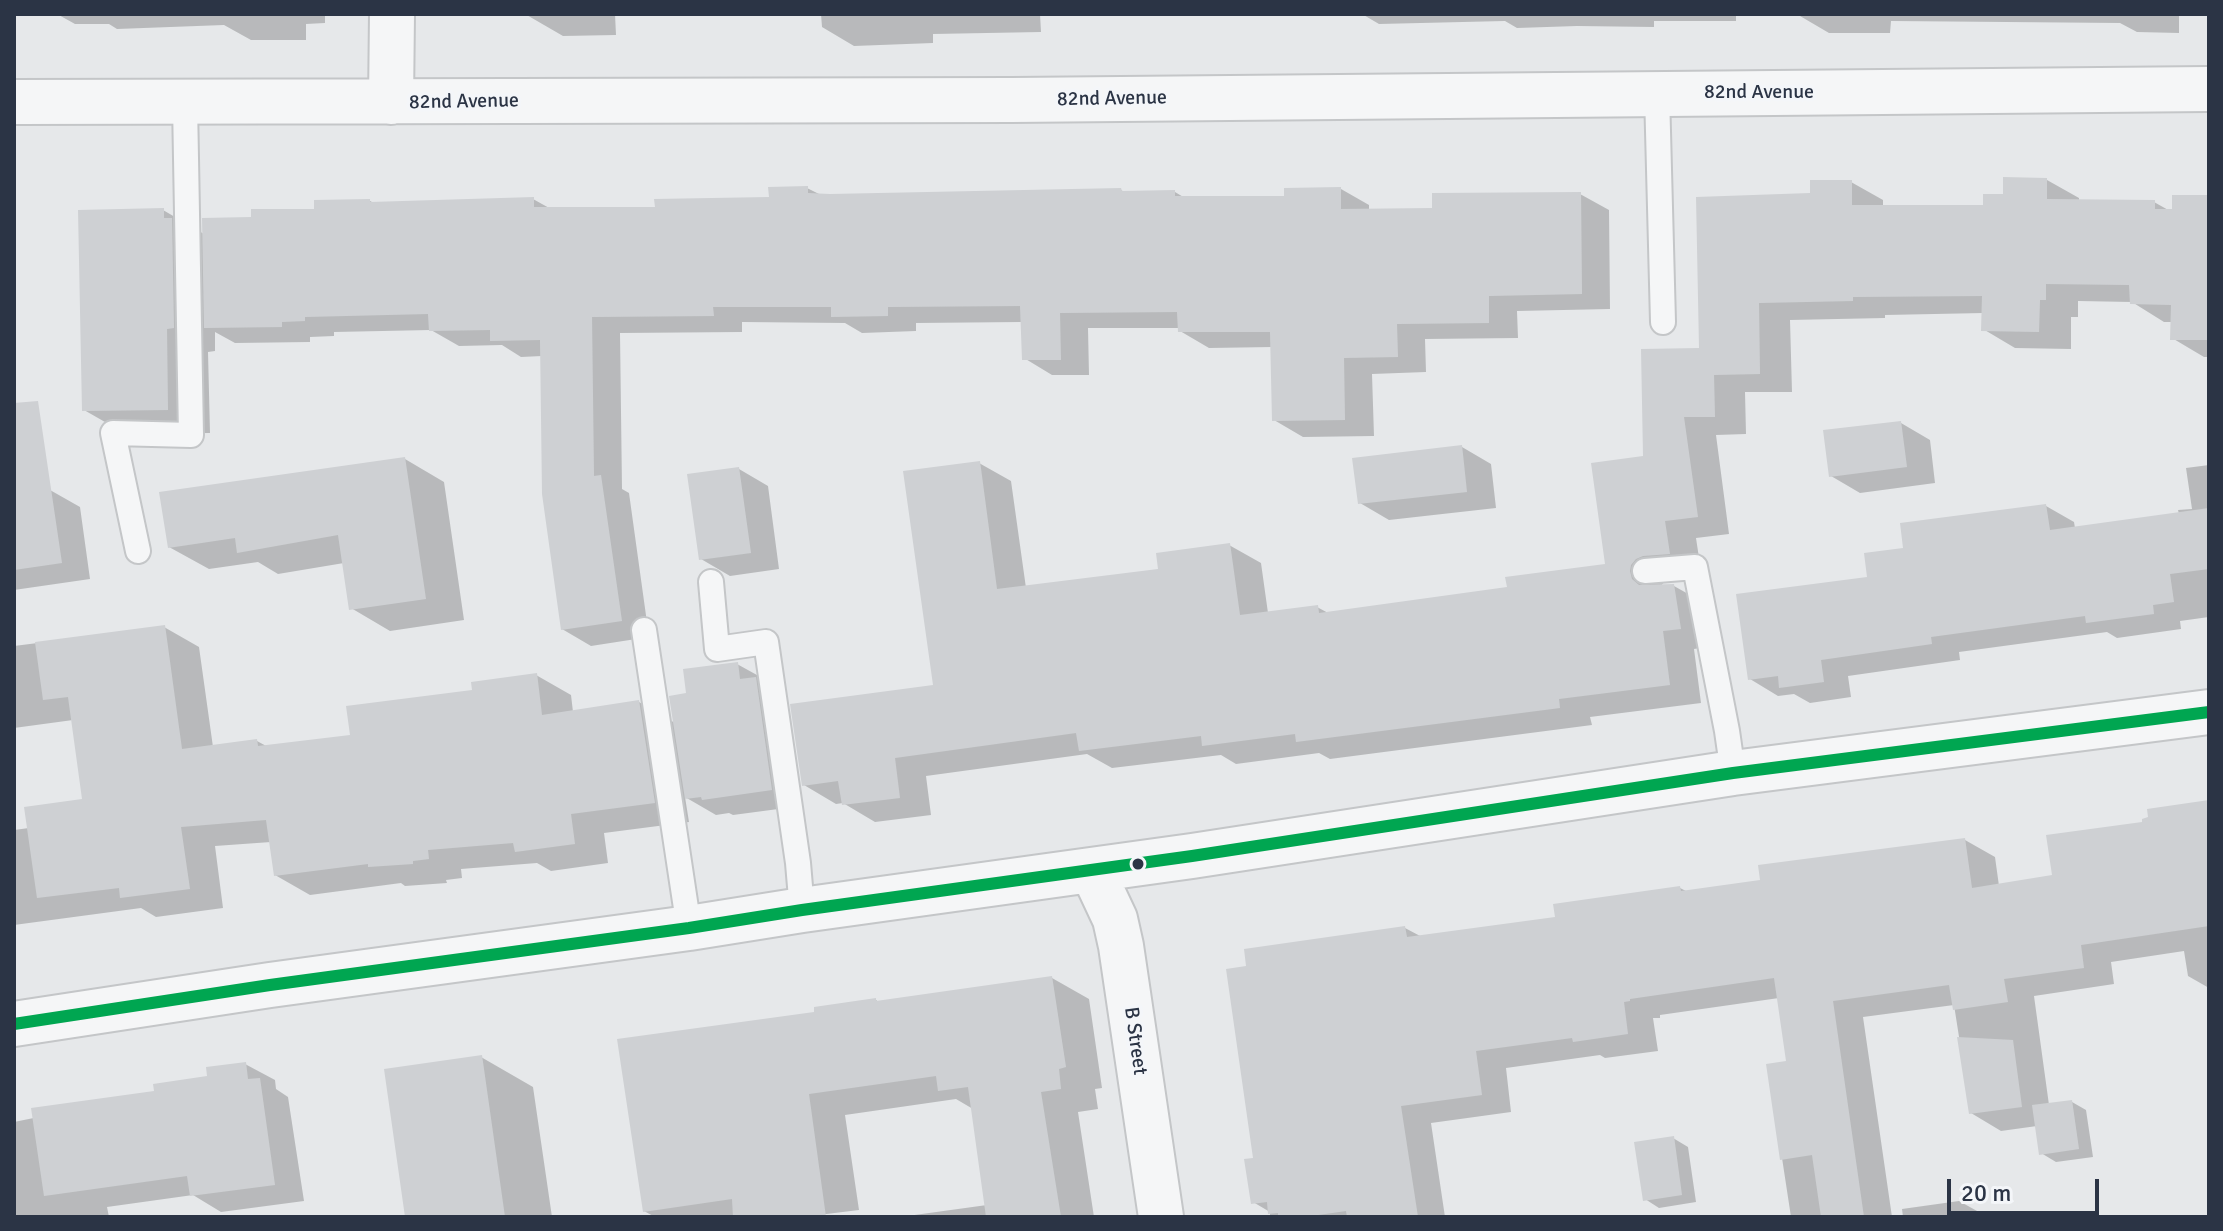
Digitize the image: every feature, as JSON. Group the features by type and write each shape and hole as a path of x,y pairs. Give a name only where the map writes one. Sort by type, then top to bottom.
{"street":[{"path":"391,102 392,14"},
{"name":"82nd Avenue","path":"14,102 1012,100 2209,89"},
{"path":"14,1024 270,985 1092,870 1733,773 2209,712"},
{"name":"B Street","path":"1092,870 1115,919 1121,946 1161,1217"}],"lane":[{"path":"1657,93 1663,322"},
{"path":"138,551 113,433 191,435 185,103"},
{"path":"1645,571 1695,567 1733,773"},
{"path":"711,582 717,649 766,642 802,910"},
{"path":"644,630 689,928"}],"building":[{"path":"2003,177 2047,178 2047,199 2155,200 2155,209 2172,209 2172,195 2209,195 2209,340 2170,340 2171,305 2130,304 2129,285 2046,284 2046,300 2040,300 2039,332 1981,331 1982,296 1853,297 1853,301 1759,303 1760,374 1714,375 1715,417 1684,417 1698,517 1665,521 1670,554 1643,556 1631,565 1632,579 1639,585 1674,584 1681,629 1663,631 1670,685 1559,699 1560,708 1296,742 1295,734 1202,746 1201,736 1079,751 1076,733 895,758 900,798 842,805 838,781 802,786 790,704 933,685 903,471 980,461 997,589 1158,569 1156,553 1230,543 1240,615 1318,605 1319,613 1507,587 1505,577 1605,564 1591,463 1643,456 1641,349 1699,348 1696,197 1810,193 1810,180 1852,180 1852,205 1983,205 1983,194 2003,194"},
{"path":"808,186 808,193 830,194 1121,188 1122,191 1175,190 1175,196 1284,196 1284,188 1341,187 1341,209 1432,208 1432,193 1581,192 1582,294 1489,296 1489,323 1397,324 1398,357 1344,358 1345,420 1272,421 1270,332 1178,332 1177,312 1060,313 1061,360 1022,360 1020,306 888,307 888,316 831,317 831,307 713,307 714,316 592,317 594,476 601,475 622,621 561,630 542,494 540,340 490,341 490,330 429,331 428,314 305,317 305,321 282,322 282,327 204,328 202,218 251,217 251,209 314,209 314,200 370,199 370,202 534,197 534,207 655,207 654,199 769,197 768,187"},
{"path":"164,208 164,218 172,218 174,328 167,329 168,410 82,411 78,210"},
{"path":"38,401 62,563 14,570 14,403"},
{"path":"1901,421 1907,467 1829,477 1823,430"},
{"path":"1462,445 1467,492 1358,504 1352,458"},
{"path":"405,457 426,599 349,610 338,535 237,553 235,538 168,548 159,492"},
{"path":"739,467 751,553 699,560 687,474"},
{"path":"2046,504 2050,530 2209,508 2209,569 2170,574 2174,602 2153,605 2154,614 2086,623 2085,616 1931,637 1932,644 1821,660 1824,682 1779,688 1778,676 1748,680 1736,594 1867,577 1864,553 1903,548 1900,523"},
{"path":"165,625 182,749 257,739 258,746 350,735 346,706 472,690 471,682 537,673 542,715 639,700 655,803 571,814 575,844 515,852 513,843 428,850 429,859 413,861 413,864 368,867 368,864 274,876 266,820 181,827 190,889 120,898 119,888 37,898 24,807 82,799 68,697 43,700 35,642"},
{"path":"738,662 740,679 756,677 772,790 702,800 701,797 685,799 669,696 686,693 683,669"},
{"path":"2209,800 2209,926 2081,945 2084,968 2004,979 2008,1002 1953,1010 1949,985 1833,1001 1864,1217 1821,1217 1812,1155 1780,1160 1766,1064 1786,1061 1774,978 1630,999 1624,1002 1628,1034 1476,1051 1482,1095 1401,1106 1418,1217 1347,1217 1346,1211 1278,1217 1278,1213 1268,1214 1267,1202 1251,1204 1244,1159 1253,1158 1226,969 1246,966 1244,949 1405,926 1407,937 1555,917 1553,904 1680,886 1681,891 1760,880 1758,865 1965,838 1972,888 2052,875 2046,835 2142,822 2148,817 2147,809"},
{"path":"1052,976 1066,1067 1059,1069 1061,1089 1041,1092 1061,1217 986,1217 968,1087 938,1091 936,1076 809,1094 826,1217 733,1217 732,1199 643,1212 617,1039 814,1012 814,1007 876,998 876,1001"},
{"path":"1957,1037 2013,1040 2022,1107 1969,1114"},
{"path":"482,1055 505,1217 405,1217 384,1069"},
{"path":"246,1062 248,1079 260,1078 275,1185 190,1196 187,1176 44,1196 31,1108 154,1091 153,1084 207,1076 206,1067"},
{"path":"2072,1100 2079,1149 2039,1155 2032,1105"},
{"path":"1674,1136 1682,1195 1643,1201 1634,1142"}],"transit line":[{"path":"14,1024 270,985 1192,856 1733,773 2209,712"}]}
